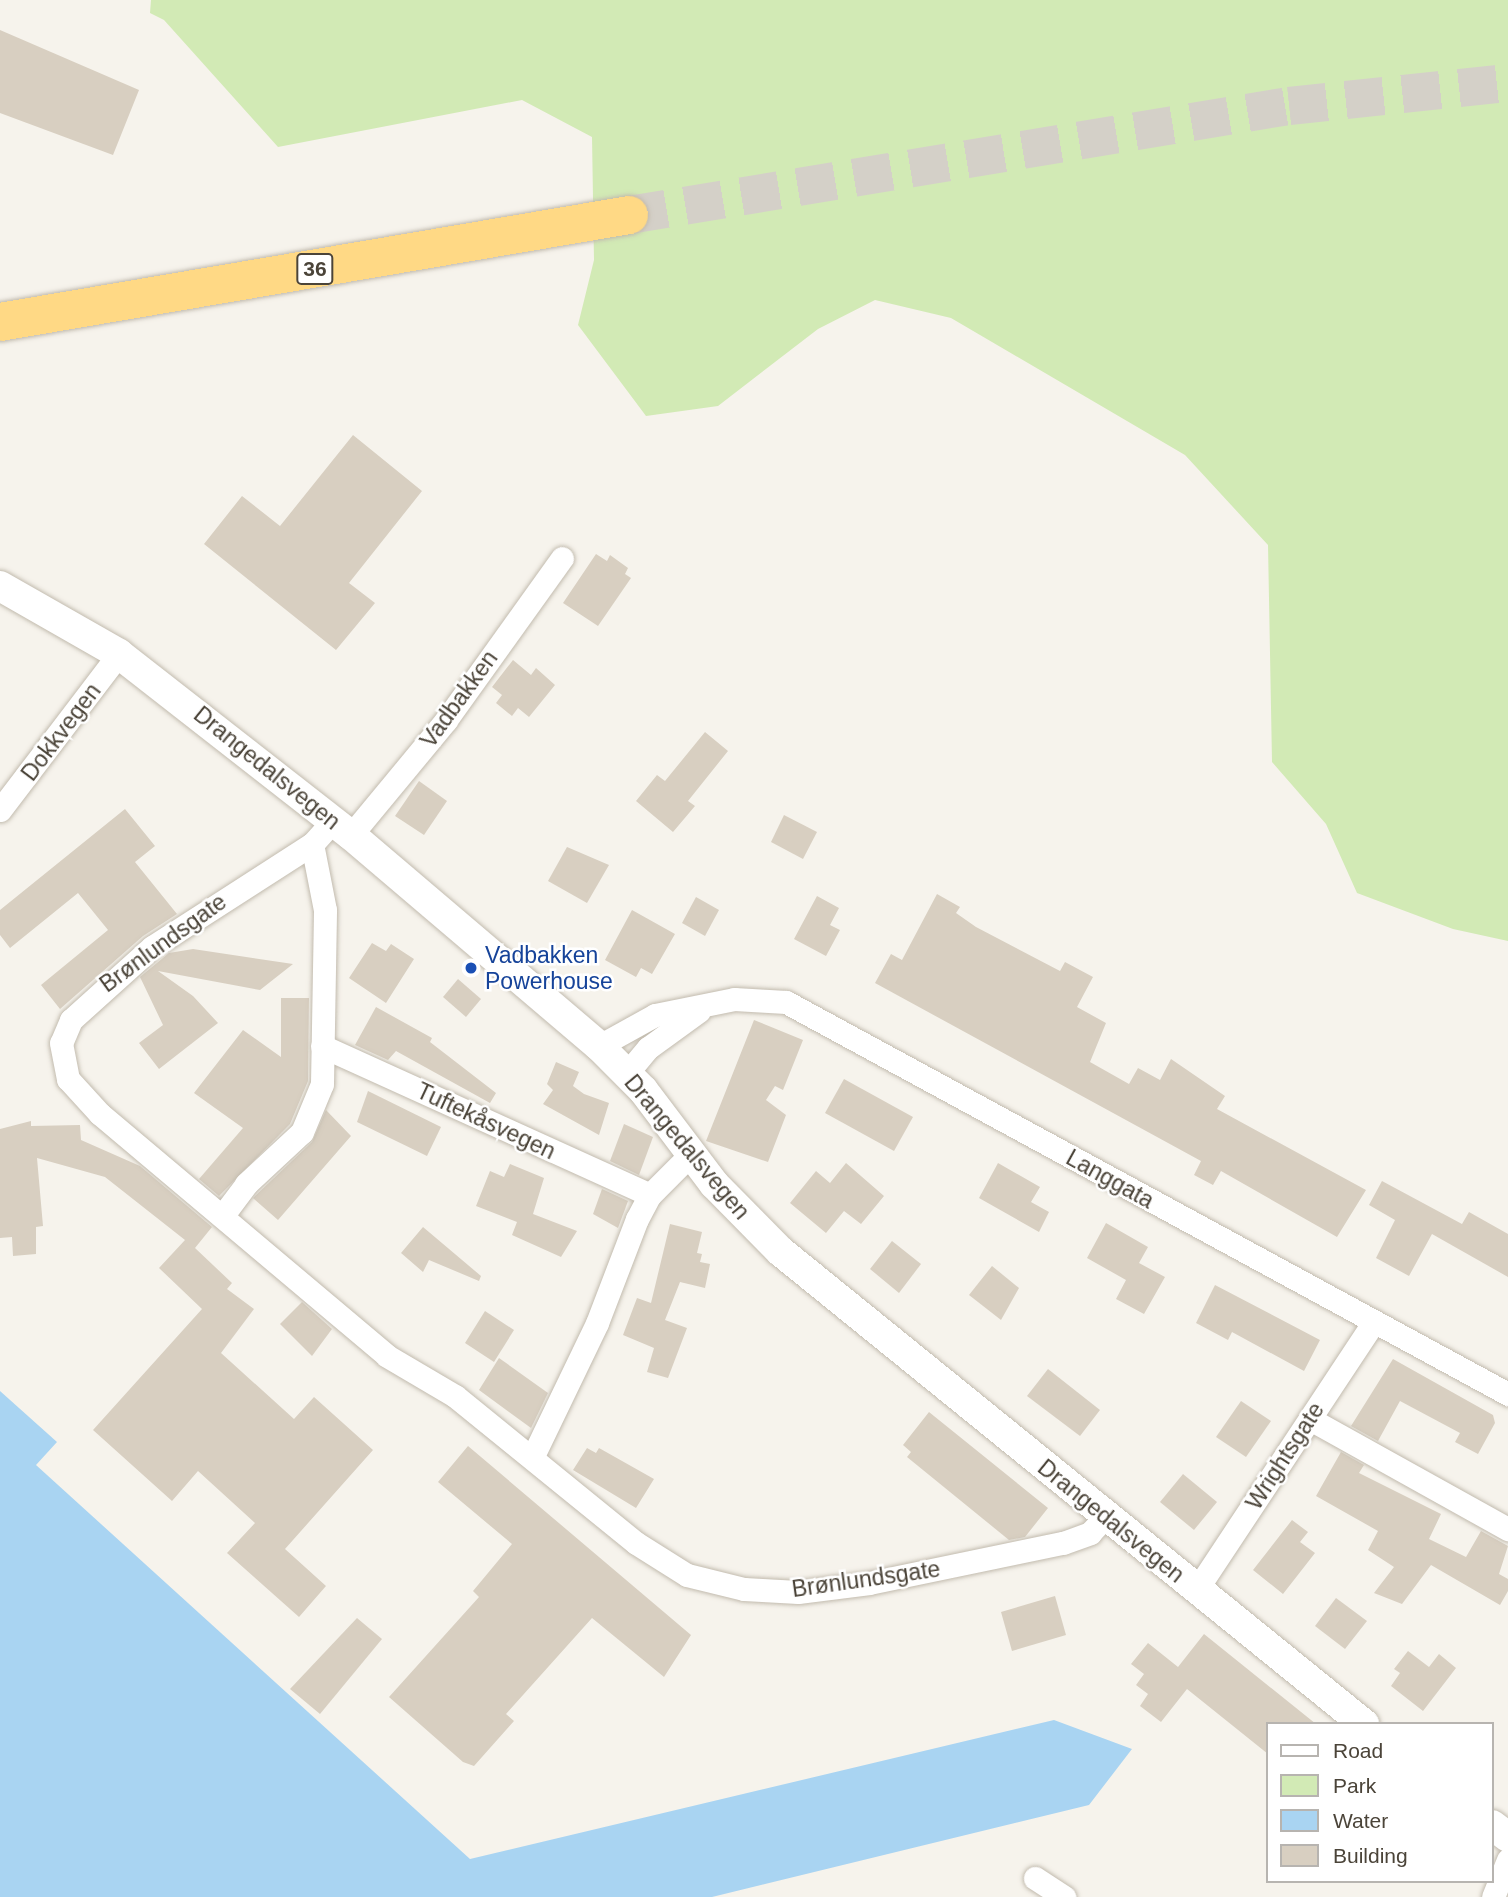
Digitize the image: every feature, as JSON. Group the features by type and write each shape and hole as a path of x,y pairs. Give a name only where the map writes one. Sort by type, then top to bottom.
{"highway":[{"name":"36","path":"0,322 629,215"}],"street":[{"name":"Vadbakken","path":"342,828 446,720 562,558"},
{"name":"Drangedalsvegen","path":"0,586 119,654 342,828 600,1046 627,1073 690,1155 780,1251 1105,1517 1362,1722"},
{"name":"Dokkvegen","path":"0,810 119,654"},
{"name":"Brønlundsgate","path":"342,828 312,844 152,947 99,990 71,1020 61,1043 68,1079 79,1093 387,1356 455,1396 636,1543 687,1575 744,1590 822,1589 1012,1556 1090,1533 1105,1517"},
{"path":"223,1215 246,1184 302,1132 322,1084 325,910 312,844"},
{"name":"Langgata","path":"600,1046 634,1022 704,1007 762,998 807,1012 1508,1394"},
{"name":"Langgata","path":"627,1073 648,1048 704,1007"},
{"name":"Tuftekåsvegen","path":"323,1046 650,1195"},
{"path":"533,1457 597,1323 650,1195 690,1155"},
{"name":"Wrightsgate","path":"1197,1589 1374,1322"},
{"path":"1310,1419 1508,1529"},
{"path":"1493,1897 1508,1860"},
{"path":"1035,1878 1064,1897"}],"green space":[{"path":"151,0 1508,0 1508,941 1453,929 1357,893 1326,824 1272,762 1268,545 1185,455 951,318 875,300 818,329 718,406 646,416 578,325 594,260 592,137 522,100 278,147 164,20 150,13"}],"water":[{"path":"0,1391 57,1442 36,1465 470,1859 1054,1720 1132,1749 1089,1805 712,1897 0,1897"}],"building":[{"path":"0,30 139,90 113,155 0,113"},
{"path":"353,435 422,491 349,583 375,603 336,650 204,544 242,496 280,526"},
{"path":"596,554 607,561 610,555 628,568 625,574 631,578 598,626 563,603"},
{"path":"513,660 531,675 536,668 555,685 529,717 518,708 512,716 496,703 502,695 492,687"},
{"path":"705,732 728,751 688,801 695,806 673,832 636,801 657,775 665,781"},
{"path":"419,781 447,801 424,835 395,816"},
{"path":"125,809 155,846 135,862 177,914 143,936 60,1009 41,985 108,930 78,893 10,948 0,935 0,910"},
{"path":"784,815 817,832 803,859 771,842"},
{"path":"567,847 609,865 587,903 548,881"},
{"path":"937,894 960,907 956,913 976,927 1060,971 1065,962 1093,977 1077,1007 1106,1023 1090,1062 1129,1084 1138,1068 1160,1080 1171,1059 1225,1096 1217,1109 1366,1190 1337,1237 1221,1171 1213,1185 1194,1175 1201,1161 875,983 891,954 902,960"},
{"path":"817,896 839,908 830,925 840,930 826,956 794,939"},
{"path":"696,897 719,910 705,936 682,923"},
{"path":"632,910 675,934 652,974 641,968 636,977 605,960"},
{"path":"372,943 386,951 391,944 414,959 386,1003 349,978"},
{"path":"193,949 293,964 260,990 158,971 193,996 218,1023 159,1069 139,1043 163,1025 140,977 169,953"},
{"path":"458,979 481,999 466,1017 443,997"},
{"path":"281,998 309,998 308,1081 290,1124 219,1196 199,1179 243,1128 194,1093 243,1030 281,1057"},
{"path":"376,1007 432,1038 430,1042 496,1093 490,1103 396,1051 388,1060 355,1045"},
{"path":"754,1020 803,1040 783,1090 775,1086 766,1100 786,1115 768,1162 706,1141"},
{"path":"556,1062 579,1072 573,1086 584,1094 609,1103 599,1135 543,1104 553,1090 547,1084"},
{"path":"844,1079 913,1117 894,1151 825,1113"},
{"path":"368,1091 441,1127 427,1156 357,1122"},
{"path":"326,1110 351,1136 278,1220 253,1198 312,1142"},
{"path":"31,1121 31,1126 80,1125 81,1140 140,1166 212,1227 195,1248 232,1283 227,1289 254,1309 221,1353 294,1419 314,1397 373,1450 285,1549 326,1586 299,1617 227,1553 255,1523 198,1471 172,1501 93,1430 202,1309 159,1268 185,1240 105,1177 37,1158 43,1226 36,1227 36,1254 13,1256 12,1237 0,1238 0,1129"},
{"path":"624,1124 653,1137 639,1175 610,1161"},
{"path":"846,1163 884,1196 861,1224 844,1211 826,1233 790,1203 816,1171 830,1183"},
{"path":"998,1163 1040,1187 1031,1202 1049,1212 1039,1232 979,1198"},
{"path":"510,1164 544,1178 533,1214 577,1231 561,1257 512,1235 517,1222 476,1206 490,1171 504,1177"},
{"path":"1382,1181 1462,1224 1469,1212 1508,1234 1508,1277 1432,1234 1409,1276 1376,1258 1395,1220 1369,1205"},
{"path":"602,1189 628,1201 618,1228 593,1214"},
{"path":"1106,1223 1148,1247 1139,1263 1165,1277 1144,1314 1116,1299 1126,1280 1087,1258"},
{"path":"670,1224 702,1232 697,1253 702,1254 700,1262 710,1264 705,1288 680,1282 665,1320 687,1328 668,1378 647,1372 654,1348 623,1335 637,1298 651,1303"},
{"path":"423,1227 481,1276 479,1281 429,1260 423,1272 401,1253"},
{"path":"892,1241 921,1264 899,1293 870,1269"},
{"path":"992,1266 1019,1288 1001,1320 969,1295"},
{"path":"1215,1285 1320,1340 1304,1371 1232,1332 1228,1340 1196,1323"},
{"path":"302,1302 332,1329 312,1356 280,1324"},
{"path":"485,1311 514,1330 494,1362 465,1343"},
{"path":"499,1358 548,1393 531,1428 479,1390"},
{"path":"1393,1359 1493,1415 1495,1423 1478,1454 1455,1442 1460,1433 1400,1401 1378,1441 1351,1426"},
{"path":"1048,1369 1100,1410 1080,1436 1027,1396"},
{"path":"1241,1401 1271,1421 1246,1457 1216,1437"},
{"path":"929,1412 1048,1508 1025,1537 1009,1540 907,1457 911,1452 903,1445"},
{"path":"468,1446 691,1635 664,1677 592,1618 506,1714 514,1721 474,1766 463,1762 389,1697 479,1597 473,1591 512,1544 438,1482"},
{"path":"587,1448 596,1453 599,1448 654,1479 636,1508 573,1470"},
{"path":"1341,1452 1364,1465 1359,1473 1441,1514 1429,1539 1466,1557 1481,1531 1508,1546 1499,1574 1508,1579 1508,1591 1500,1605 1431,1565 1402,1604 1374,1593 1394,1567 1368,1550 1378,1531 1316,1496"},
{"path":"1183,1474 1217,1502 1194,1530 1160,1502"},
{"path":"1292,1520 1308,1532 1300,1542 1315,1553 1283,1594 1253,1570"},
{"path":"1055,1596 1066,1635 1012,1651 1001,1612"},
{"path":"1336,1598 1367,1621 1345,1649 1315,1626"},
{"path":"357,1618 382,1639 320,1714 290,1689"},
{"path":"1204,1634 1314,1722 1266,1722 1266,1752 1187,1689 1161,1722 1140,1706 1148,1694 1136,1685 1144,1674 1131,1664 1148,1643 1178,1667"},
{"path":"1408,1651 1429,1667 1439,1654 1456,1668 1423,1711 1391,1686 1400,1673 1394,1669"}],"tunnel":[{"path":"629,215 1289,106 1508,83"}],"place":[{"name":"Vadbakken Powerhouse","path":"471,968"}]}
